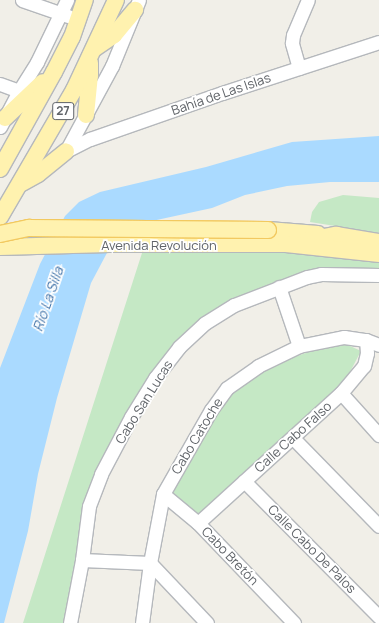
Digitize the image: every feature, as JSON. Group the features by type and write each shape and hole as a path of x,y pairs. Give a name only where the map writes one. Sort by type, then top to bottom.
{"main road":[{"name":"27","path":"2,231 20,184 66,104 92,54 116,0"},
{"path":"86,116 92,54 114,35 137,5"},
{"name":"27","path":"0,168 72,37 82,8"},
{"path":"2,122 54,72"},
{"path":"20,184 38,174 66,151"},
{"path":"2,231 29,228 268,230 336,235"},
{"path":"2,231 32,246"},
{"name":"Avenida Revolución","path":"2,231 32,246 286,244 379,254"},
{"name":"Avenida Revolución","path":"286,244 336,235 379,242"}],"street":[{"path":"22,0 61,14 82,8"},
{"path":"2,122 37,62 67,0 82,8"},
{"path":"299,68 292,43 293,35 308,0"},
{"path":"66,151 112,66 137,5"},
{"name":"Bahía de Las Islas","path":"66,151 90,139 222,92 379,42"},
{"path":"0,84 19,91"},
{"name":"Cabo San Lucas","path":"70,623 82,560 88,506 101,474 131,417 155,378 179,347 205,324 234,305 279,287 321,274 379,275"},
{"path":"279,287 299,346"},
{"name":"Cabo Catoche","path":"142,623 150,563 163,494 211,410 227,388 258,366 299,346 344,337 366,340 379,345"},
{"name":"Calle Cabo Falso","path":"198,523 341,393 364,366 367,353 366,340"},
{"path":"341,393 379,435"},
{"path":"293,438 379,526"},
{"name":"Calle Cabo De Palos","path":"244,481 379,617"},
{"name":"Cabo Bretón","path":"163,494 198,523 294,623"},
{"path":"82,560 150,563 207,623"}],"green space":[{"path":"343,195 379,198 379,233 310,222 312,212 319,202"},
{"path":"190,245 379,253 379,272 316,272 234,303 177,345 91,490 66,617 63,623 23,623 142,253"},
{"path":"339,341 361,351 341,389 200,520 170,492 228,395 261,369"}],"water":[{"name":"Río La Silla","path":"379,136 379,182 330,182 287,186 245,195 212,208 152,221 126,234 108,251 91,283 57,398 38,474 28,531 4,623 0,623 0,368 40,264 65,216 79,202 100,192 206,167 292,142"}]}
